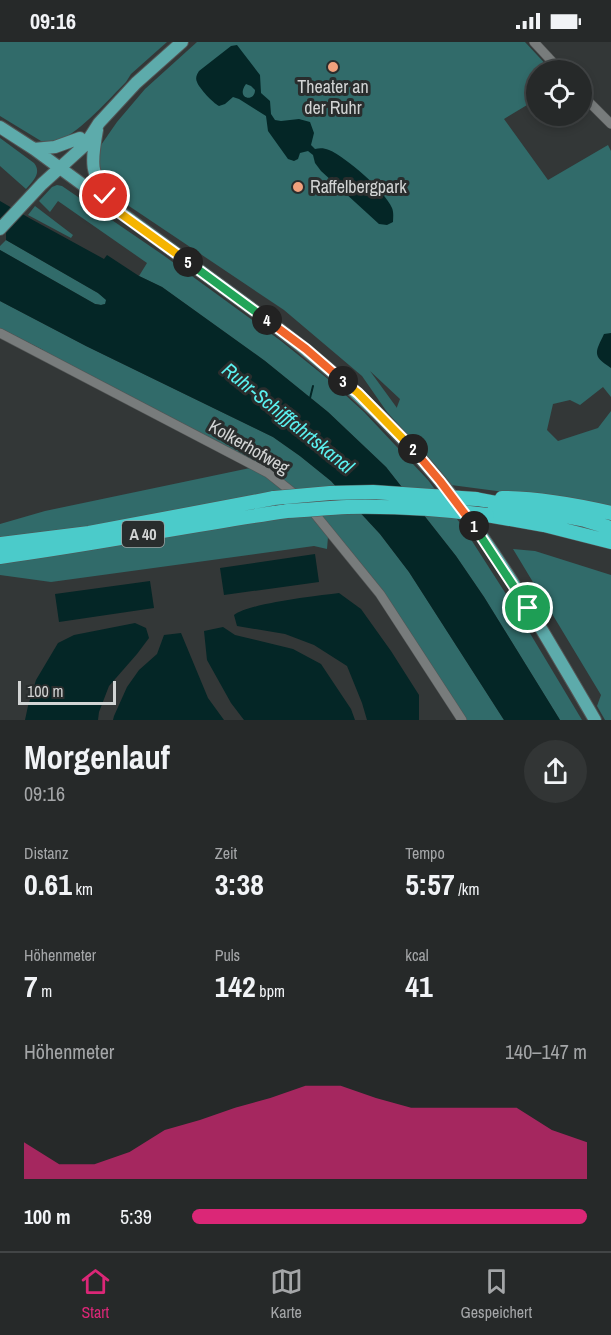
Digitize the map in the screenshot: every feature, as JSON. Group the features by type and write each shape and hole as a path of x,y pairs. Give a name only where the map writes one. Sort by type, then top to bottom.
{"highway":[{"name":"A 40","path":"0,544 88,533 274,498 330,493 373,492 476,499 585,520 611,528"},
{"path":"476,499 521,498 611,513"},
{"name":"A 40","path":"0,556 44,551 287,511 346,507 415,508 487,515 552,526 611,542"}],"main road":[{"path":"59,168 67,153 80,138 99,123 136,83 182,42"},
{"path":"0,229 59,168 85,145 99,123"},
{"path":"99,123 92,157 99,185 113,208"},
{"path":"0,127 306,349 358,393 412,448 463,510 528,608 595,720"},
{"path":"34,150 55,147 80,138"}],"street":[{"path":"534,42 551,60"},
{"path":"592,105 611,124"},
{"name":"Kolkerhofweg","path":"0,333 268,473 306,503 380,594 462,720"}],"shaded area":[{"path":"0,42 167,42 131,74 126,82 85,122 68,136 48,142 41,141 0,116"},
{"path":"197,42 525,42 542,60 526,60 526,106 504,119 548,180 608,145 611,151 611,397 603,387 580,405 570,400 553,404 547,430 558,441 598,428 611,411 611,509 589,503 451,485 387,412 362,376 284,310 123,202 100,170 98,158 101,145 145,89","holes":["370,371 400,399 397,408"]},
{"path":"0,138 34,163 37,174 26,189 0,166"},
{"path":"62,186 163,255 281,341 364,412 428,480 463,527 582,720 560,720 456,556 386,467 328,412 265,361 162,287 139,276 147,263 58,201 50,212 39,201 52,187"},
{"path":"35,206 73,235 71,238 28,215"},
{"path":"6,240 98,293 106,299 106,304 95,304 0,250 0,246"},
{"path":"0,301 86,346 273,437 331,481 380,534 409,572 504,720 459,720 378,595 328,537 327,549 314,546 51,582 0,575 0,524 45,511 250,468 40,357 43,350 0,328"},
{"path":"513,549 535,551 611,575 611,720 605,720 597,706 601,695"}],"water":[{"path":"237,45 260,75 261,93 270,101 271,114 275,120 299,119 310,122 314,133 311,145 315,149 325,149 336,154 364,175 388,201 393,210 393,222 387,225 379,224 321,171 313,155 308,151 300,153 298,159 294,161 288,159 268,131 266,116 239,99 233,97 219,106 206,95 197,82 199,71 231,46","holes":["246,84 255,90 254,94 246,98 243,89"]},
{"name":"Ruhr-Schifffahrtskanal","path":"0,201 104,259 107,255 139,276 162,287 265,361 328,412 386,467 456,556 560,720 504,720 409,572 380,534 331,481 300,456 273,437 86,346 0,301 0,250 95,304 105,304 106,300 98,293 6,240 0,220"},
{"path":"611,333 611,368 598,357 597,350 604,334"},
{"path":"315,554 319,582 224,595 220,568"},
{"path":"150,581 154,608 59,622 55,594"},
{"path":"339,593 361,609 419,695 419,720 367,720 347,666 314,645 285,634 237,626 234,615 268,604"},
{"path":"135,623 146,628 149,638 109,686 98,720 25,720 36,680 58,643 74,635"},
{"path":"223,627 235,635 293,649 321,664 351,709 355,720 244,720 231,703 207,660 204,631"},
{"path":"181,633 208,698 224,720 113,720 127,687 139,670 157,654 164,635"}],"waterway":[{"path":"310,398 313,386"}],"place":[{"name":"Theater an der Ruhr","path":"333,67"},
{"name":"Raffelbergpark","path":"298,187"}],"route":[{"path":"105,196 113,208 306,349 358,393 412,448 463,510 528,608"}]}
